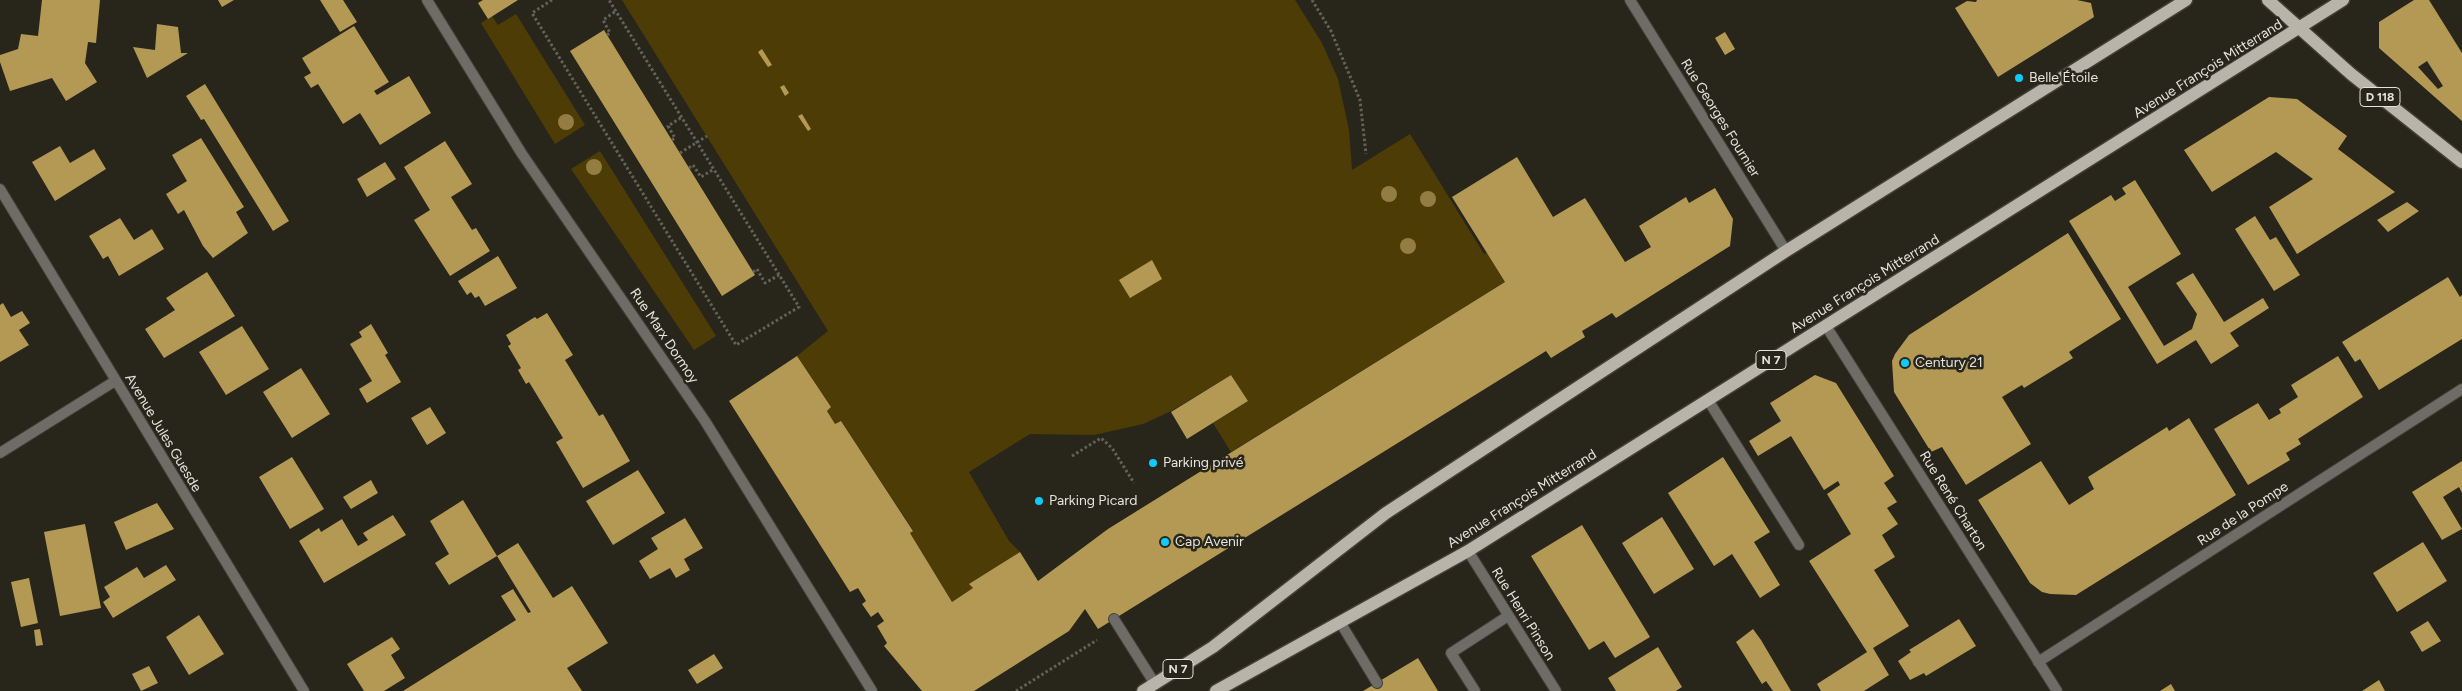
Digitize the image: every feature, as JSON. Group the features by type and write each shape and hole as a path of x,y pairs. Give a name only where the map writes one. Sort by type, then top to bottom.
{"main road":[{"name":"N 7","path":"1143,691 1213,647 1386,513 1786,251 2186,0"},
{"name":"D 118","path":"2268,0 2301,27 2351,74 2462,162"},
{"name":"Avenue François Mitterrand","path":"1216,691 1468,551 2343,0"}],"street":[{"name":"Rue Marx Dormoy","path":"427,0 522,154 704,421 872,691"},
{"name":"Rue Georges Fournier","path":"1630,0 1786,251"},
{"name":"Avenue Jules Guesde","path":"0,189 304,691"},
{"name":"Rue René Charton","path":"1826,326 2056,691"},
{"path":"0,453 115,381"},
{"name":"Rue de la Pompe","path":"2038,662 2462,390"},
{"path":"1708,400 1799,545"},
{"name":"Rue Henri Pinson","path":"1468,551 1556,691"},
{"path":"1475,691 1451,653 1508,616"},
{"path":"1114,619 1154,684"},
{"path":"1340,622 1377,683"}],"path":[{"path":"552,0 532,13 736,345 799,307 609,0"},
{"path":"1312,0 1331,31 1360,100 1366,154"},
{"path":"607,35 610,33 602,20 616,12"},
{"path":"672,140 675,138 668,126 682,117"},
{"path":"680,153 706,136"},
{"path":"689,168 693,165 701,177 714,169"},
{"path":"753,272 757,270 765,283 779,275"},
{"path":"1072,456 1102,438 1112,448 1134,483"},
{"path":"1016,691 1072,656"}],"shaded area":[{"path":"622,0 1295,0 1322,43 1338,79 1349,130 1352,170 1410,134 1484,254 1487,253 1505,282 1231,452 1213,423 1248,401 1231,375 1171,411 1143,424 1094,435 1030,434 969,472 1009,541 1020,552 970,584 973,588 952,602 910,533 913,530 841,421 835,424 827,411 831,407 797,356 828,331"},
{"path":"516,14 585,125 555,144 481,23 492,16 498,25"},
{"path":"600,151 716,336 694,350 571,169"}],"building":[{"path":"42,0 100,0 96,43 88,42 85,63 97,82 66,101 52,78 10,91 0,62 0,55 18,49 21,34 38,36"},
{"path":"218,0 234,0 222,7"},
{"path":"320,0 343,0 357,22 340,32"},
{"path":"483,0 518,0 488,19 478,3"},
{"path":"1977,0 2077,0 2091,3 2094,17 1998,77 1955,8 1967,1 1976,2"},
{"path":"2414,0 2429,0 2462,53 2462,121 2379,48 2379,22","holes":["2427,61 2443,86 2438,89 2418,67"]},
{"path":"157,24 178,27 181,53 188,53 147,78 133,47 155,50"},
{"path":"354,26 389,82 374,91 377,95 409,76 431,113 380,145 360,113 343,124 318,84 311,88 304,77 311,73 302,58"},
{"path":"604,30 755,275 722,296 570,51"},
{"path":"1725,32 1735,49 1725,55 1715,38"},
{"path":"762,49 772,65 768,67 758,52"},
{"path":"205,84 289,221 273,231 204,119 201,120 186,96"},
{"path":"784,85 789,93 785,96 780,87"},
{"path":"2269,97 2297,99 2347,136 2338,149 2395,192 2297,254 2269,207 2313,179 2276,152 2212,192 2184,150"},
{"path":"802,114 811,129 808,131 798,116"},
{"path":"201,138 244,207 236,212 248,233 213,258 203,246 184,210 178,214 166,194 187,181 172,155"},
{"path":"445,141 472,184 451,197 472,230 476,228 490,251 450,276 414,220 430,210 404,167"},
{"path":"60,146 70,163 94,149 106,169 55,201 32,162"},
{"path":"1517,157 1553,217 1585,198 1625,262 1651,247 1639,226 1686,197 1689,203 1715,188 1733,219 1730,246 1616,318 1612,313 1582,331 1585,337 1551,358 1546,351 1098,629 1085,609 1069,631 974,691 922,691 884,646 887,643 877,626 884,621 878,612 871,617 862,604 866,601 858,588 850,592 729,401 797,356 831,407 827,411 835,424 841,421 913,531 910,533 952,602 973,588 969,584 1020,552 1038,581 1108,529 1505,282 1452,197"},
{"path":"385,162 396,179 367,197 357,179"},
{"path":"2135,180 2181,254 2128,287 2164,346 2192,329 2197,314 2176,283 2193,273 2224,322 2263,298 2269,308 2230,333 2239,346 2211,364 2196,340 2157,364 2069,221 2111,195 2115,201 2126,194 2122,188"},
{"path":"2407,202 2419,211 2388,232 2377,220"},
{"path":"2255,216 2270,240 2276,237 2300,275 2274,291 2235,229"},
{"path":"120,218 134,240 152,229 164,249 119,276 108,256 103,259 89,236"},
{"path":"2068,233 2121,319 2069,352 2073,358 2024,388 2022,385 2002,397 2031,444 1966,485 1942,447 1931,452 1894,392 1892,361 1909,335"},
{"path":"498,256 517,288 485,306 479,296 475,298 471,292 467,295 458,281"},
{"path":"1152,260 1162,279 1130,298 1119,280"},
{"path":"207,272 235,316 164,358 145,329 175,310 166,298"},
{"path":"2448,277 2460,297 2462,295 2462,339 2379,390 2360,359 2355,362 2342,342"},
{"path":"3,303 11,317 22,311 30,323 19,330 29,345 0,362 0,305"},
{"path":"547,313 573,355 565,360 599,416 603,414 630,461 583,488 556,442 563,438 529,382 526,384 518,370 521,368 508,346 511,344 506,335 535,317 537,319"},
{"path":"371,324 388,353 385,355 401,382 367,403 359,389 372,381 350,344 362,337 359,332"},
{"path":"242,326 269,369 226,395 199,352"},
{"path":"2338,356 2363,397 2298,439 2301,444 2286,453 2290,460 2248,485 2214,429 2258,403 2269,420 2281,413 2279,409 2298,397 2291,385"},
{"path":"301,368 330,414 292,438 263,392"},
{"path":"1231,375 1248,401 1187,439 1171,412"},
{"path":"1815,375 1836,383 1894,476 1884,483 1897,502 1887,508 1898,524 1882,535 1895,557 1874,570 1909,626 1873,648 1889,675 1864,691 1821,691 1817,684 1867,652 1809,561 1851,534 1827,494 1840,485 1838,481 1824,490 1791,436 1758,456 1749,441 1781,421 1770,403"},
{"path":"430,407 446,433 427,445 411,418"},
{"path":"2189,418 2236,495 2076,595 2042,592 2030,583 1978,500 2041,461 2069,505 2094,489 2088,477 2167,427 2169,431"},
{"path":"292,457 324,509 290,529 259,477"},
{"path":"1723,457 1770,532 1754,542 1780,585 1760,598 1732,554 1714,566 1668,493"},
{"path":"2462,461 2462,493 2459,487 2443,497 2462,529 2442,540 2412,492"},
{"path":"638,470 665,513 613,545 586,501"},
{"path":"371,480 378,493 351,509 343,497"},
{"path":"463,500 497,556 449,585 435,563 449,554 430,521"},
{"path":"157,503 174,529 126,550 114,522"},
{"path":"393,515 406,535 324,583 299,541 319,528 321,532 342,519 358,546 368,540 363,533"},
{"path":"1662,517 1694,569 1654,594 1622,543"},
{"path":"685,518 703,548 684,559 690,570 676,578 670,568 650,579 639,561 658,549 651,538"},
{"path":"85,524 101,608 60,616 44,532"},
{"path":"1582,525 1650,637 1615,658 1604,641 1589,650 1531,556"},
{"path":"2423,542 2447,581 2397,612 2373,573"},
{"path":"518,543 553,598 572,586 608,643 567,668 582,691 403,691 516,620 501,596 513,589 528,613 531,612 497,556"},
{"path":"166,565 176,580 113,618 103,602 110,597 104,587 137,567 144,578"},
{"path":"29,578 38,623 21,627 11,582"},
{"path":"199,615 224,654 189,675 166,637"},
{"path":"1959,619 1976,646 1926,676 1924,673 1910,680 1898,661 1911,652 1909,650"},
{"path":"2428,621 2441,641 2422,652 2410,632"},
{"path":"40,629 43,645 36,646 34,630"},
{"path":"1753,629 1791,691 1773,691 1766,681 1762,684 1736,642"},
{"path":"392,637 400,649 391,655 405,678 384,691 364,691 347,664"},
{"path":"1658,647 1682,687 1676,691 1616,691 1608,678"},
{"path":"714,654 723,668 697,684 688,670"},
{"path":"1418,658 1438,691 1363,691"},
{"path":"149,666 158,683 141,691 132,674"},
{"path":"2379,680 2385,691 2362,691"},
{"path":"2171,684 2175,691 2160,691"}],"place":[{"name":"Belle Étoile","path":"2019,78"},
{"name":"Century 21","path":"1905,363"},
{"name":"Parking privé","path":"1153,463"},
{"name":"Parking Picard","path":"1039,501"},
{"name":"Cap Avenir","path":"1165,542"}]}
